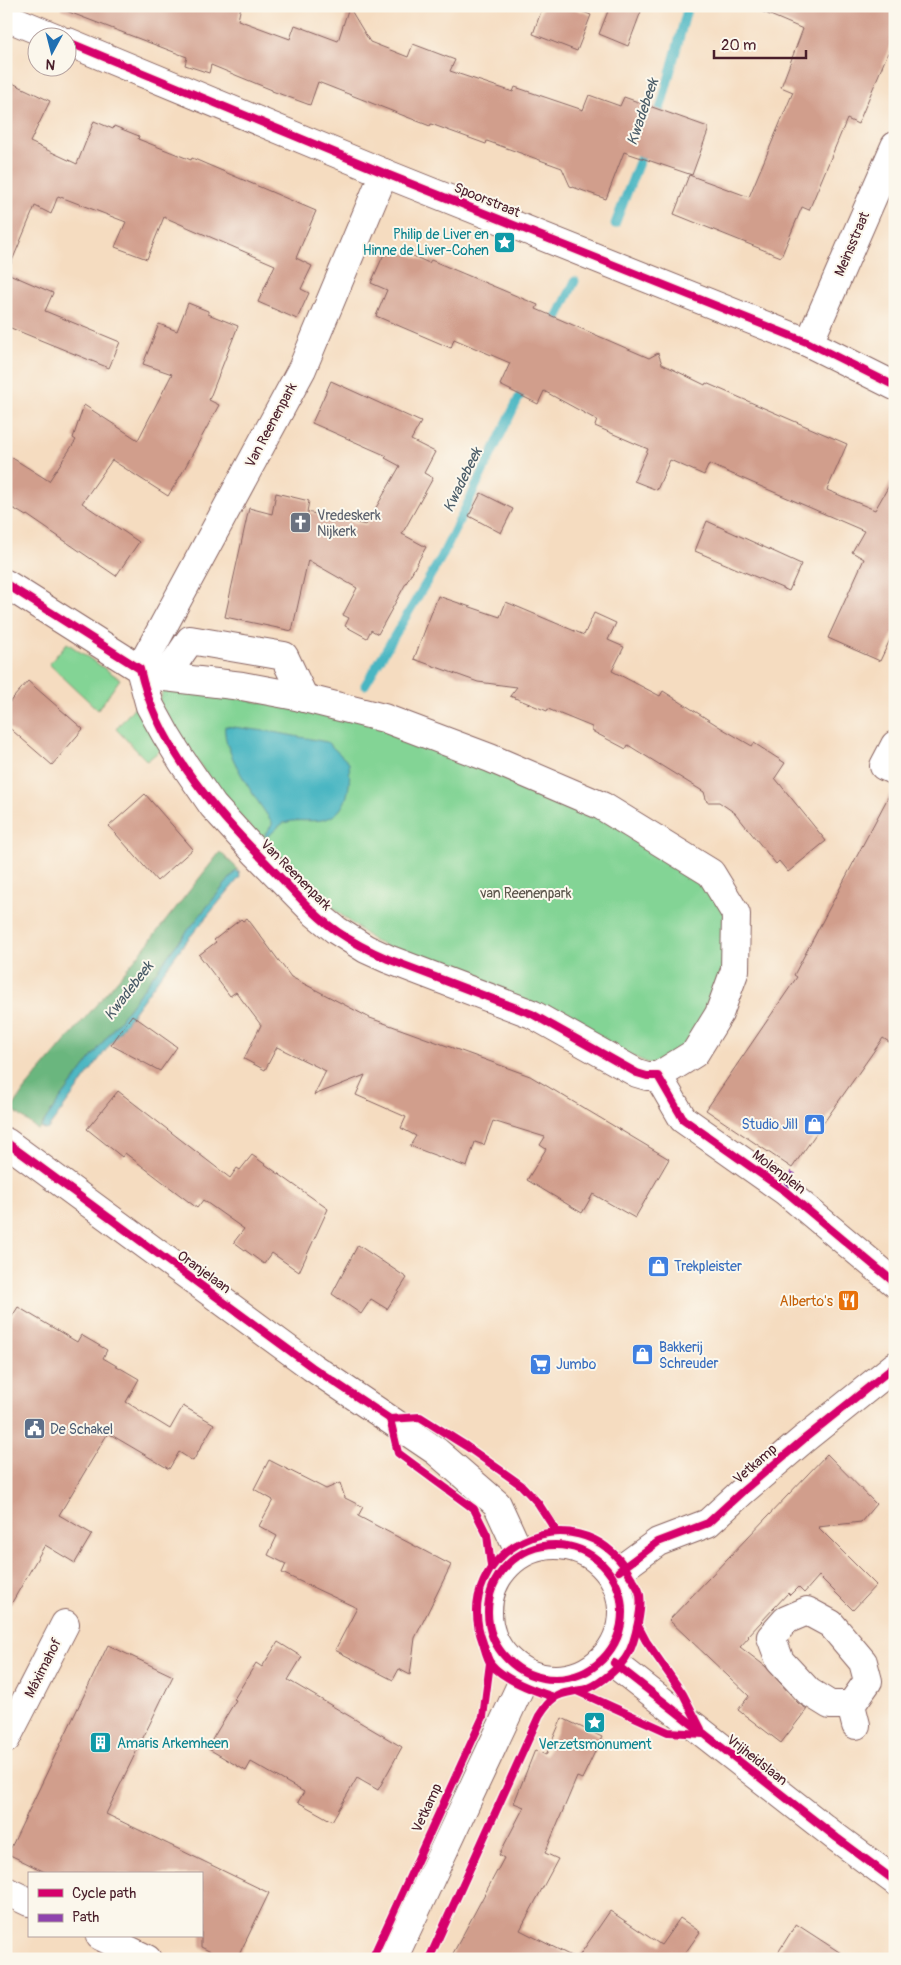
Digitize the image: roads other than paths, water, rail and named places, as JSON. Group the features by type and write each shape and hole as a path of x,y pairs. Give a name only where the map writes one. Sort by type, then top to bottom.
{"street":[{"path":"6,17 33,28"},
{"name":"Spoorstraat","path":"78,46 809,343 895,386"},
{"name":"Meinsstraat","path":"809,343 895,146"},
{"name":"Van Reenenpark","path":"384,172 302,368 140,668 150,706 182,761 213,806 315,913 336,930 366,949 388,959 532,1014 637,1073 647,1076 658,1076"},
{"path":"6,584 140,668 166,677 242,686 304,698 384,718 516,769 602,806 711,873 736,914 735,970 719,1014 696,1054 658,1076"},
{"path":"166,677 190,640 284,656 304,698"},
{"name":"Molenplein","path":"658,1076 683,1119 789,1181 895,1283"},
{"name":"Oranjelaan","path":"8,1146 312,1367 436,1451 497,1504 520,1554"},
{"name":"Vetkamp","path":"613,1575 658,1542 708,1523 804,1438 895,1366"},
{"path":"547,1545 576,1547 600,1561 613,1575 623,1602 620,1632 606,1657 576,1676 560,1679 544,1678 529,1674 511,1663 498,1646 490,1627 488,1606 493,1586 504,1567 520,1554 547,1545"},
{"name":"Máximahof","path":"6,1739 65,1624"},
{"name":"Vrijheidslaan","path":"606,1657 837,1838 895,1881"},
{"path":"393,1959 521,1685 529,1674"},
{"path":"6,1891 28,1902"},
{"path":"104,1938 147,1959"}],"water":[{"path":"225,726 273,732 327,742 349,763 349,788 340,810 326,819 284,823 266,837 265,834 272,825 272,822 234,762 225,736"},
{"path":"236,871 239,872 240,877 184,944 47,1130 41,1128 56,1105 176,945"}],"waterway":[{"name":"Kwadebeek","path":"656,119 688,6"},
{"name":"Kwadebeek","path":"615,224 645,147"},
{"name":"Kwadebeek","path":"552,328 575,281"},
{"name":"Kwadebeek","path":"365,685 441,558 525,385"}],"place":[{"name":"Philip de Liver en Hinne de Liver-Cohen","path":"505,242"},
{"name":"Vredeskerk Nijkerk","path":"301,523"},
{"name":"Studio Jill","path":"814,1124"},
{"name":"Trekpleister","path":"658,1266"},
{"name":"Alberto's","path":"849,1301"},
{"name":"Bakkerij Schreuder","path":"643,1355"},
{"name":"Jumbo","path":"540,1364"},
{"name":"De Schakel","path":"34,1429"},
{"name":"Verzetsmonument","path":"595,1722"},
{"name":"Amaris Arkemheen","path":"101,1743"}],"park label":[{"name":"van Reenenpark","path":"526,893"}]}
